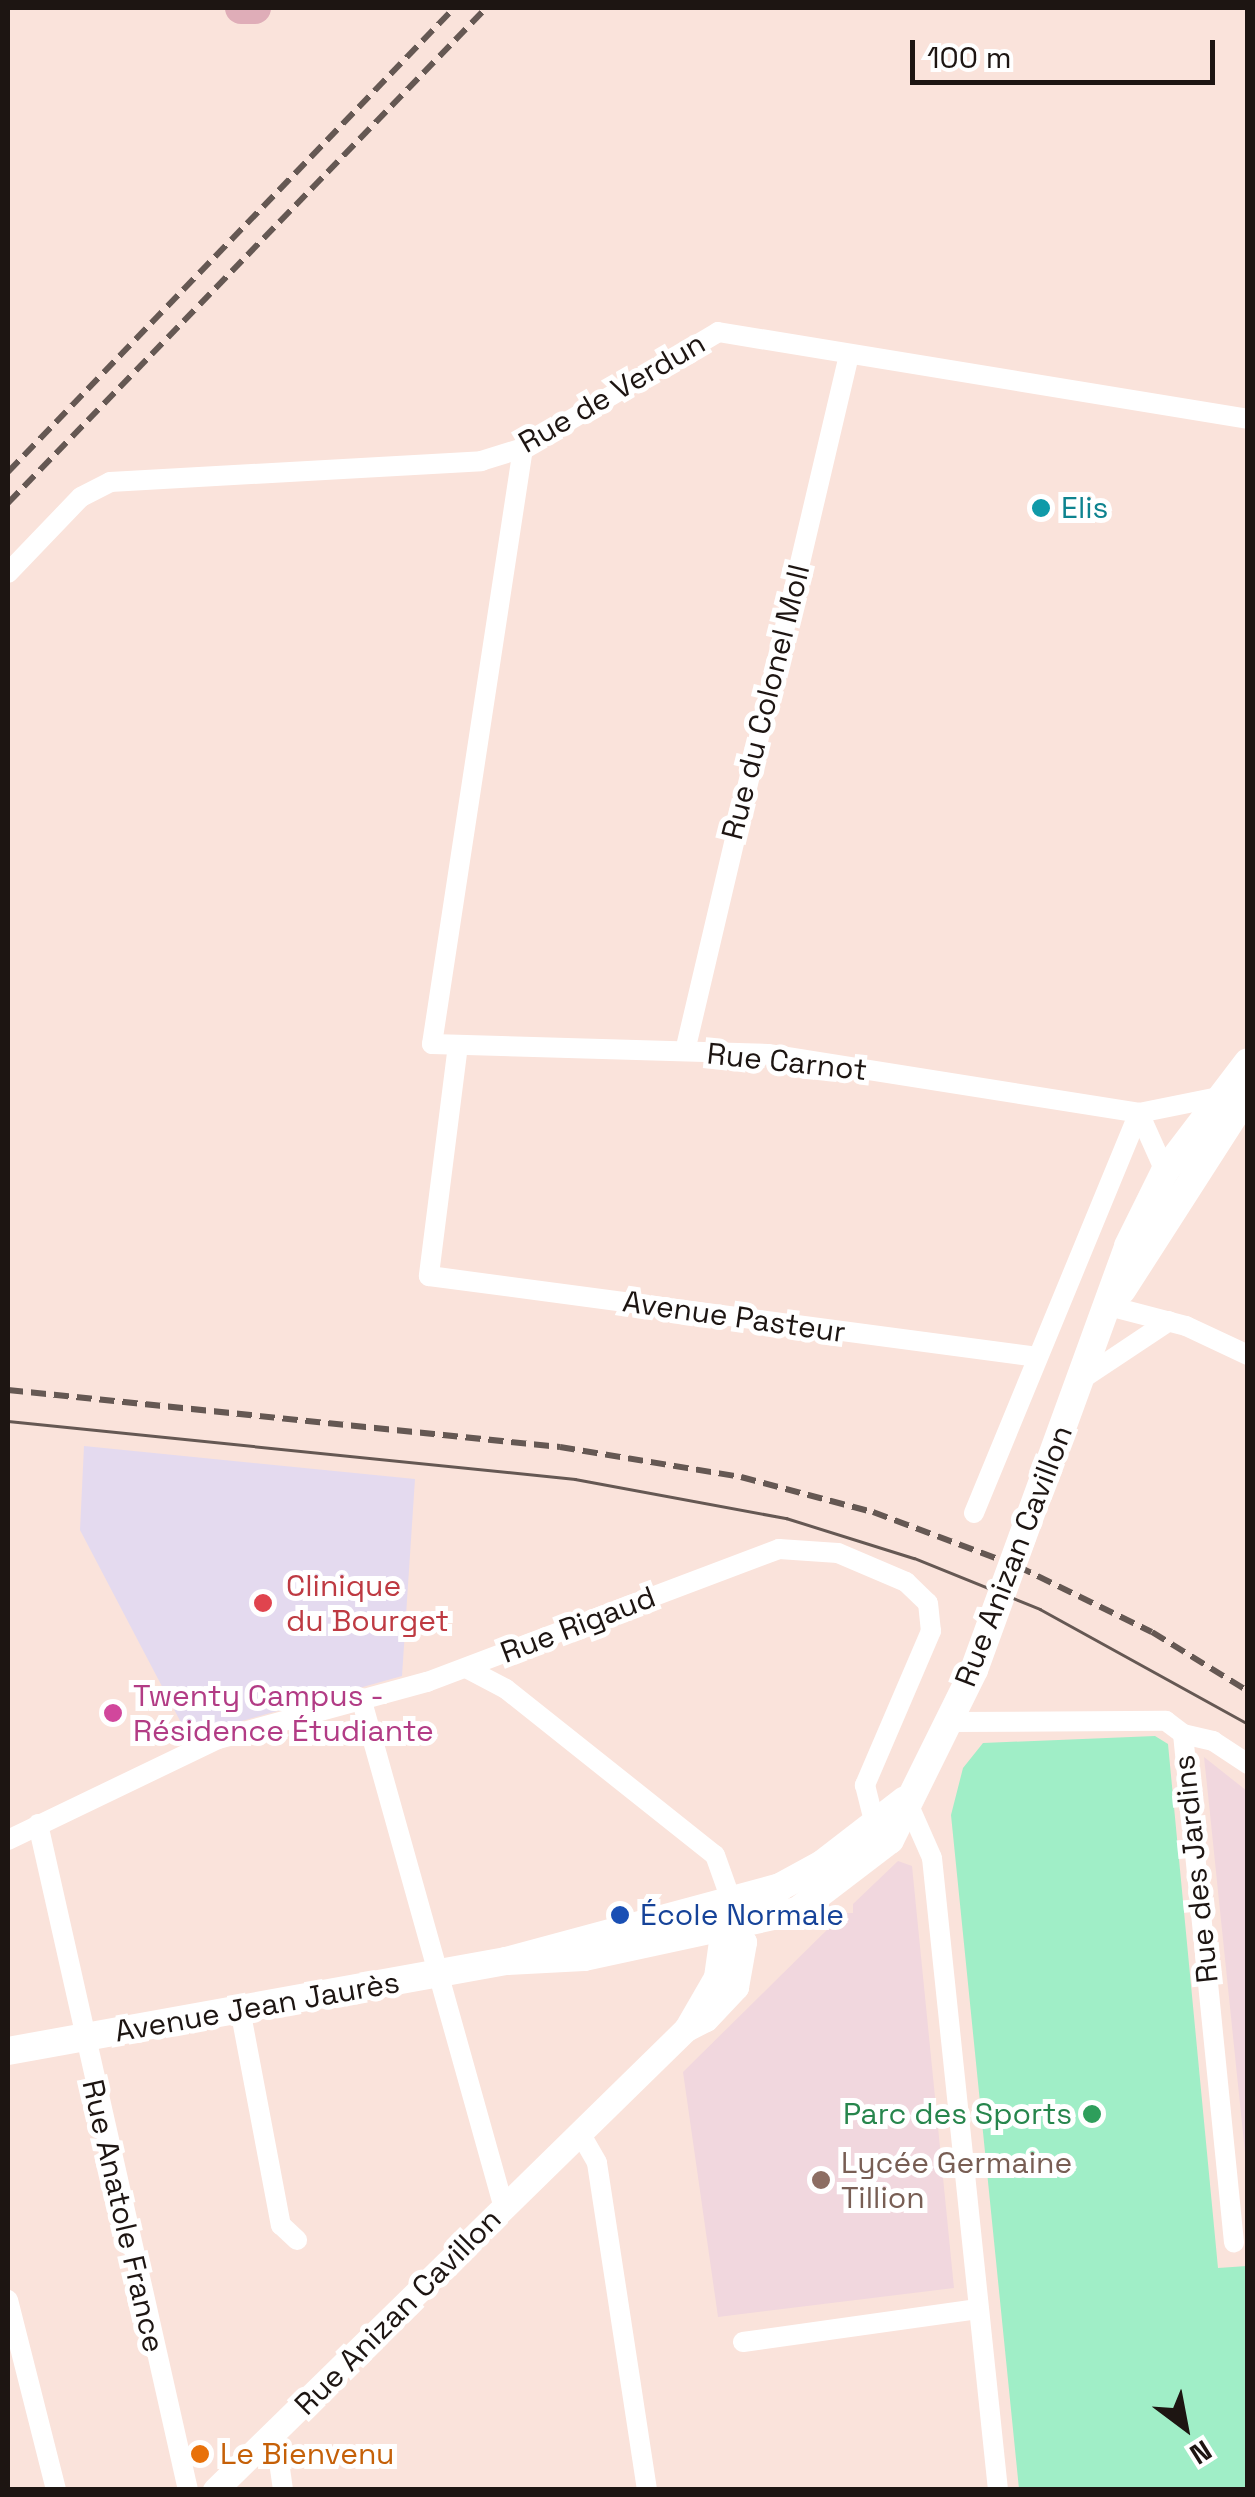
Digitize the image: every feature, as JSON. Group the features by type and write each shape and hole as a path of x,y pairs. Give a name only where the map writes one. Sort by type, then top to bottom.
{"main road":[{"path":"241,8 255,8"},
{"name":"Rue Anizan Cavillon","path":"734,1929 798,1911 890,1840 906,1799 949,1722 1109,1306 1128,1246 1165,1172 1248,1062"},
{"name":"Rue Anizan Cavillon","path":"1109,1306 1248,1094"},
{"name":"Rue Anizan Cavillon","path":"730,1900 794,1880 906,1799"},
{"path":"730,1900 734,1929"},
{"name":"Avenue Jean Jaurès","path":"8,2051 506,1961 730,1900"},
{"name":"Avenue Jean Jaurès","path":"506,1961 584,1957 734,1929"}],"street":[{"name":"Rue de Verdun","path":"8,573 81,497 110,482 401,468 481,460 524,448 718,332 1248,419"},
{"name":"Rue du Colonel Moll","path":"685,1050 849,355"},
{"name":"Rue Carnot","path":"524,448 432,1044 768,1054 1140,1113 1218,1098"},
{"name":"Avenue Pasteur","path":"458,1045 429,1276 1038,1357"},
{"path":"1140,1113 1165,1172"},
{"path":"974,1512 1140,1113"},
{"path":"1109,1306 1169,1322 1248,1355"},
{"path":"1079,1381 1169,1322"},
{"name":"Rue Rigaud","path":"8,1840 218,1739 466,1668 779,1549 838,1552 906,1582 932,1616 865,1785 874,1821"},
{"path":"466,1668 506,1689 715,1856 730,1900"},
{"path":"361,1698 504,2208"},
{"name":"Rue des Jardins","path":"949,1722 1166,1721 1183,1734 1234,2242"},
{"path":"1183,1734 1213,1741 1248,1764"},
{"path":"906,1799 932,1858 998,2490"},
{"name":"Rue Anatole France","path":"38,1824 83,2038 188,2490"},
{"name":"Rue Anizan Cavillon","path":"215,2490 686,2029 706,2019 736,1987 744,1942 734,1929"},
{"path":"240,2009 281,2225 297,2240"},
{"path":"580,2133 597,2163 647,2490"},
{"path":"8,2300 56,2490"},
{"path":"744,2342 978,2309"},
{"path":"275,2433 283,2490"}],"shaded area":[{"name":"Clinique du Bourget","path":"84,1446 415,1479 402,1676 188,1736 80,1530"},
{"path":"1204,1757 1247,1791 1247,2172 1209,1804"},
{"name":"Lycée Germaine Tillion","path":"898,1861 912,1866 954,2288 718,2317 683,2072 844,1913 853,1913 853,1904"}],"green space":[{"name":"Parc des Sports","path":"1155,1736 1168,1744 1218,2268 1247,2266 1247,2489 1019,2489 951,1815 963,1768 983,1743"}],"tram line":[{"path":"8,1421 575,1479 786,1518 914,1558 1040,1609 1248,1724"}],"railway":[{"path":"8,472 454,8"},
{"path":"8,503 486,8"},
{"path":"8,1390 560,1447 741,1477 873,1512 1017,1566 1152,1632 1248,1691"}],"place":[{"name":"Elis","path":"1041,508"},
{"name":"Clinique du Bourget","path":"263,1603"},
{"name":"Twenty Campus - Résidence Étudiante","path":"113,1713"},
{"name":"École Normale","path":"620,1915"},
{"name":"Parc des Sports","path":"1092,2114"},
{"name":"Lycée Germaine Tillion","path":"821,2180"},
{"name":"Le Bienvenu","path":"200,2454"}]}
